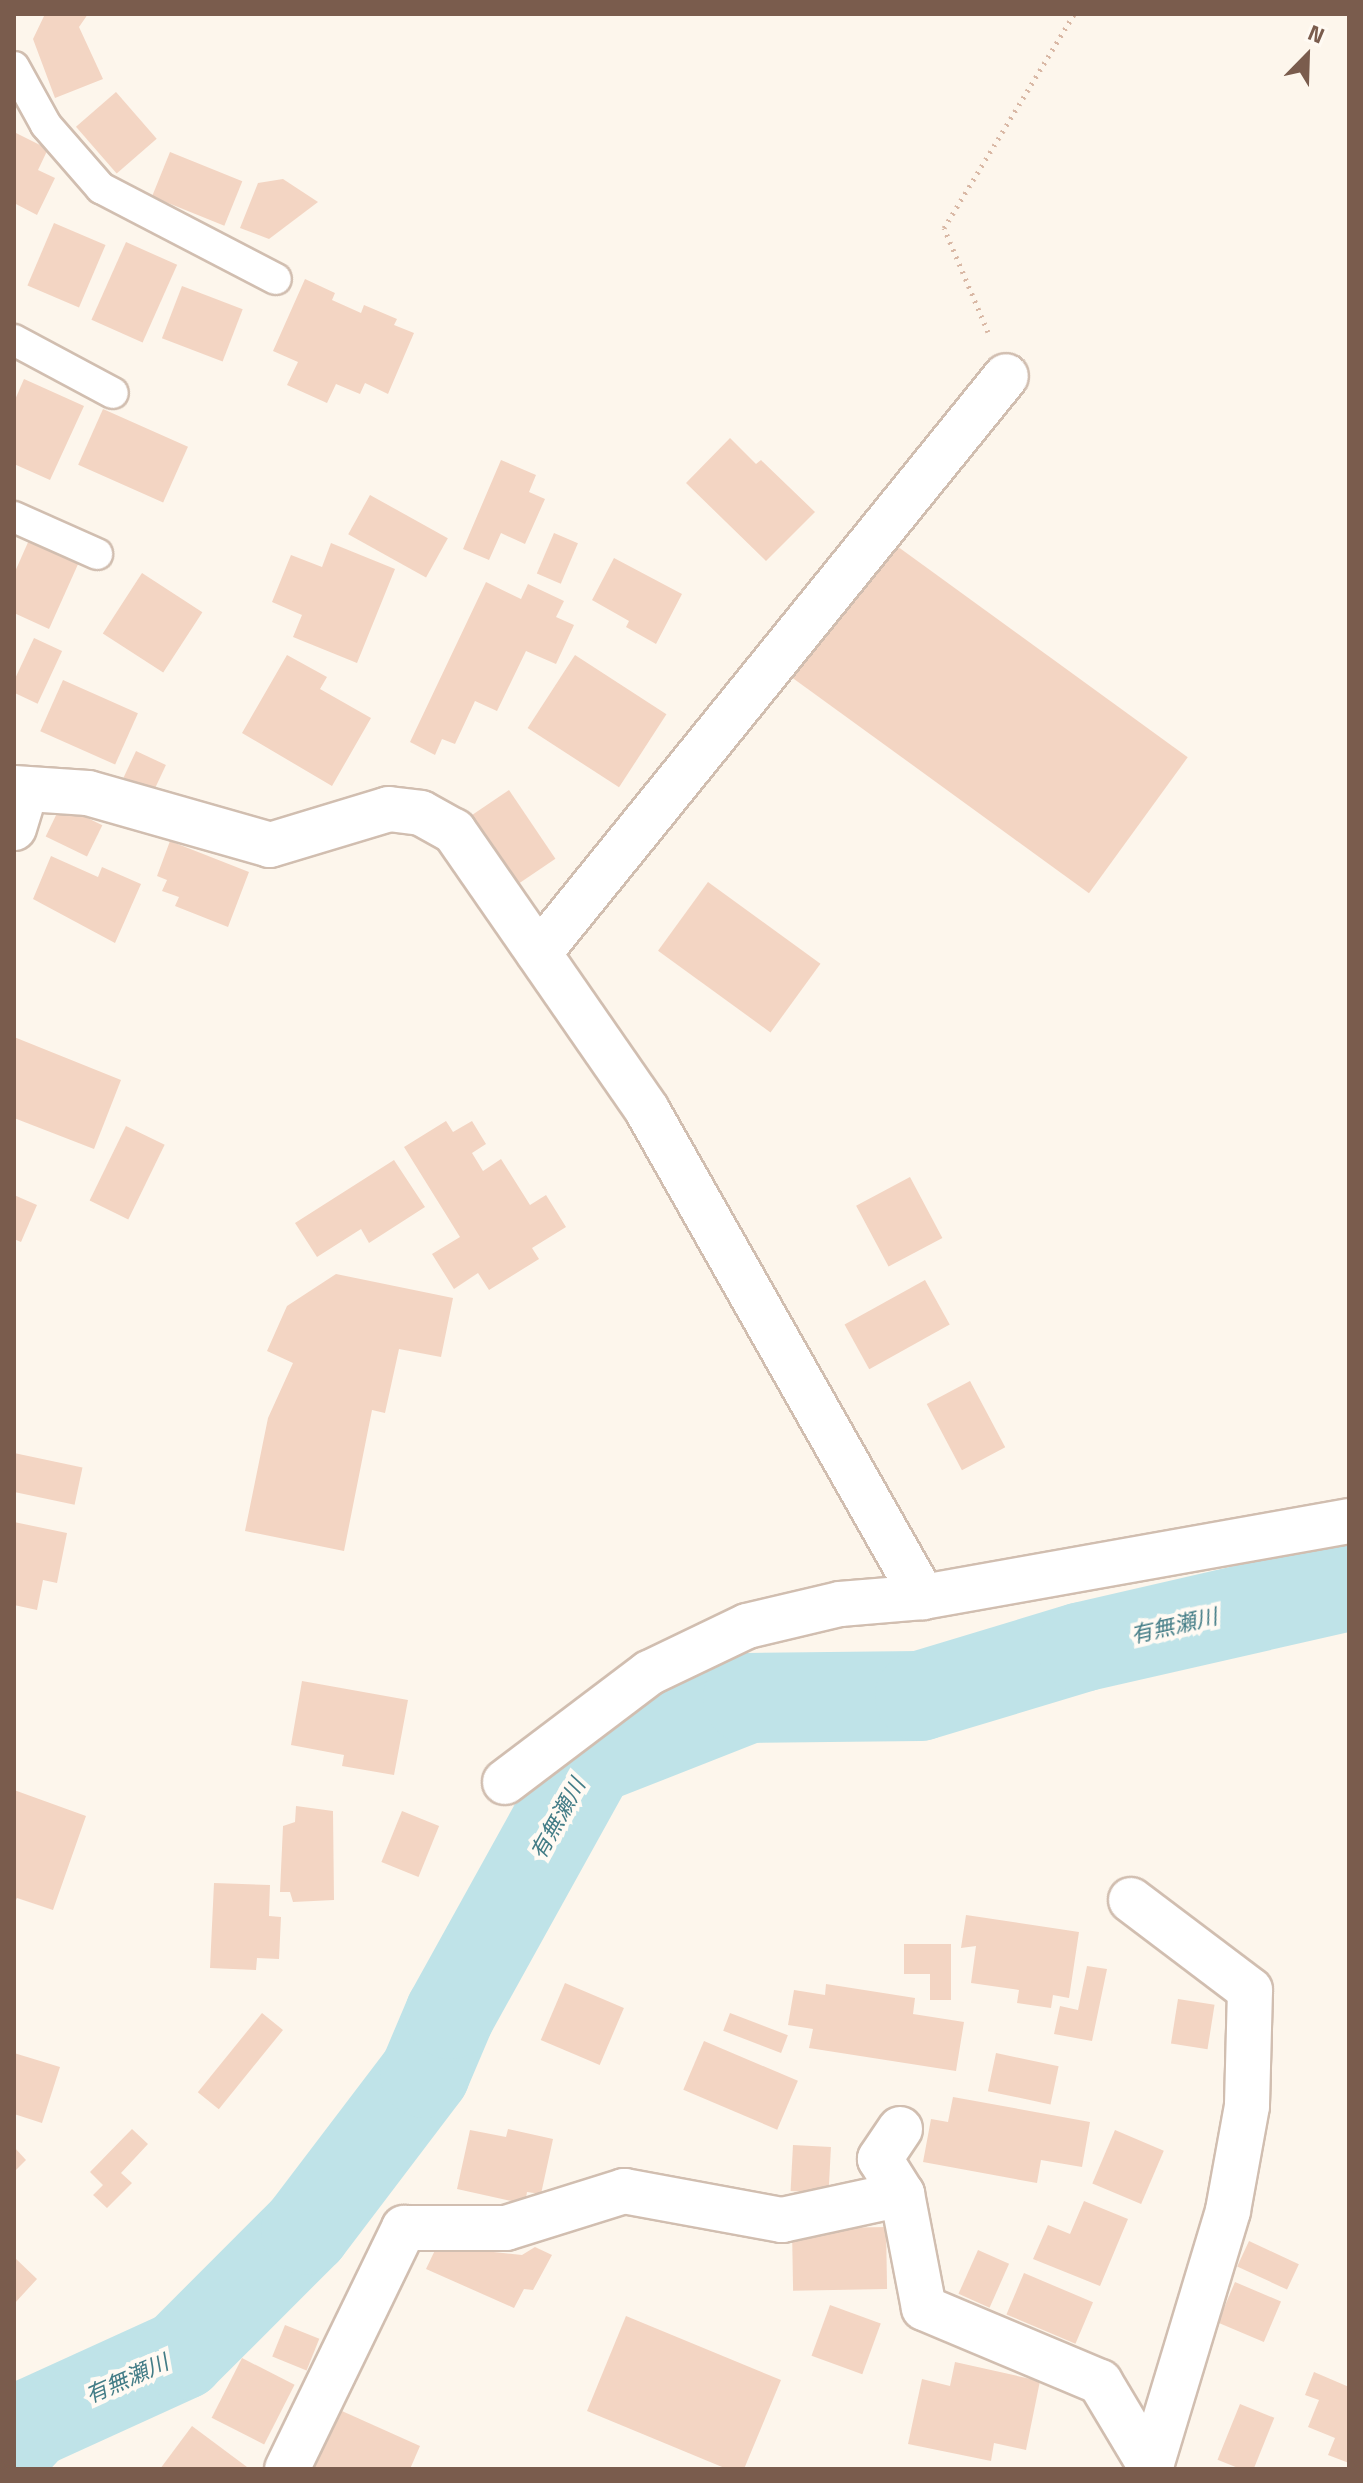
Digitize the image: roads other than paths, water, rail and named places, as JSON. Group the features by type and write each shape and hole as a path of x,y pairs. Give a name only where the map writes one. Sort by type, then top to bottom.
{"street":[{"path":"539,953 1006,376"},
{"path":"18,802 88,793 270,845 389,809 421,813 454,831 647,1110 923,1597"},
{"path":"505,1782 649,1673 747,1626 840,1604 923,1597 1349,1521"},
{"path":"1131,1900 1250,1990 1247,2106 1228,2211 1152,2466"},
{"path":"900,2129 880,2159 902,2194 924,2308 1100,2382 1152,2466"},
{"path":"287,2469 404,2228 506,2228 624,2191 782,2220 902,2194"}],"lane":[{"path":"14,67 46,125 101,188 276,279"},
{"path":"14,340 113,393"},
{"path":"14,517 97,554"}],"waterway":[{"name":"有無瀬川","path":"14,2442 32,2423 181,2355 306,2230 425,2073 450,2014 591,1760 748,1698 920,1696 1082,1647 1349,1586"}]}
